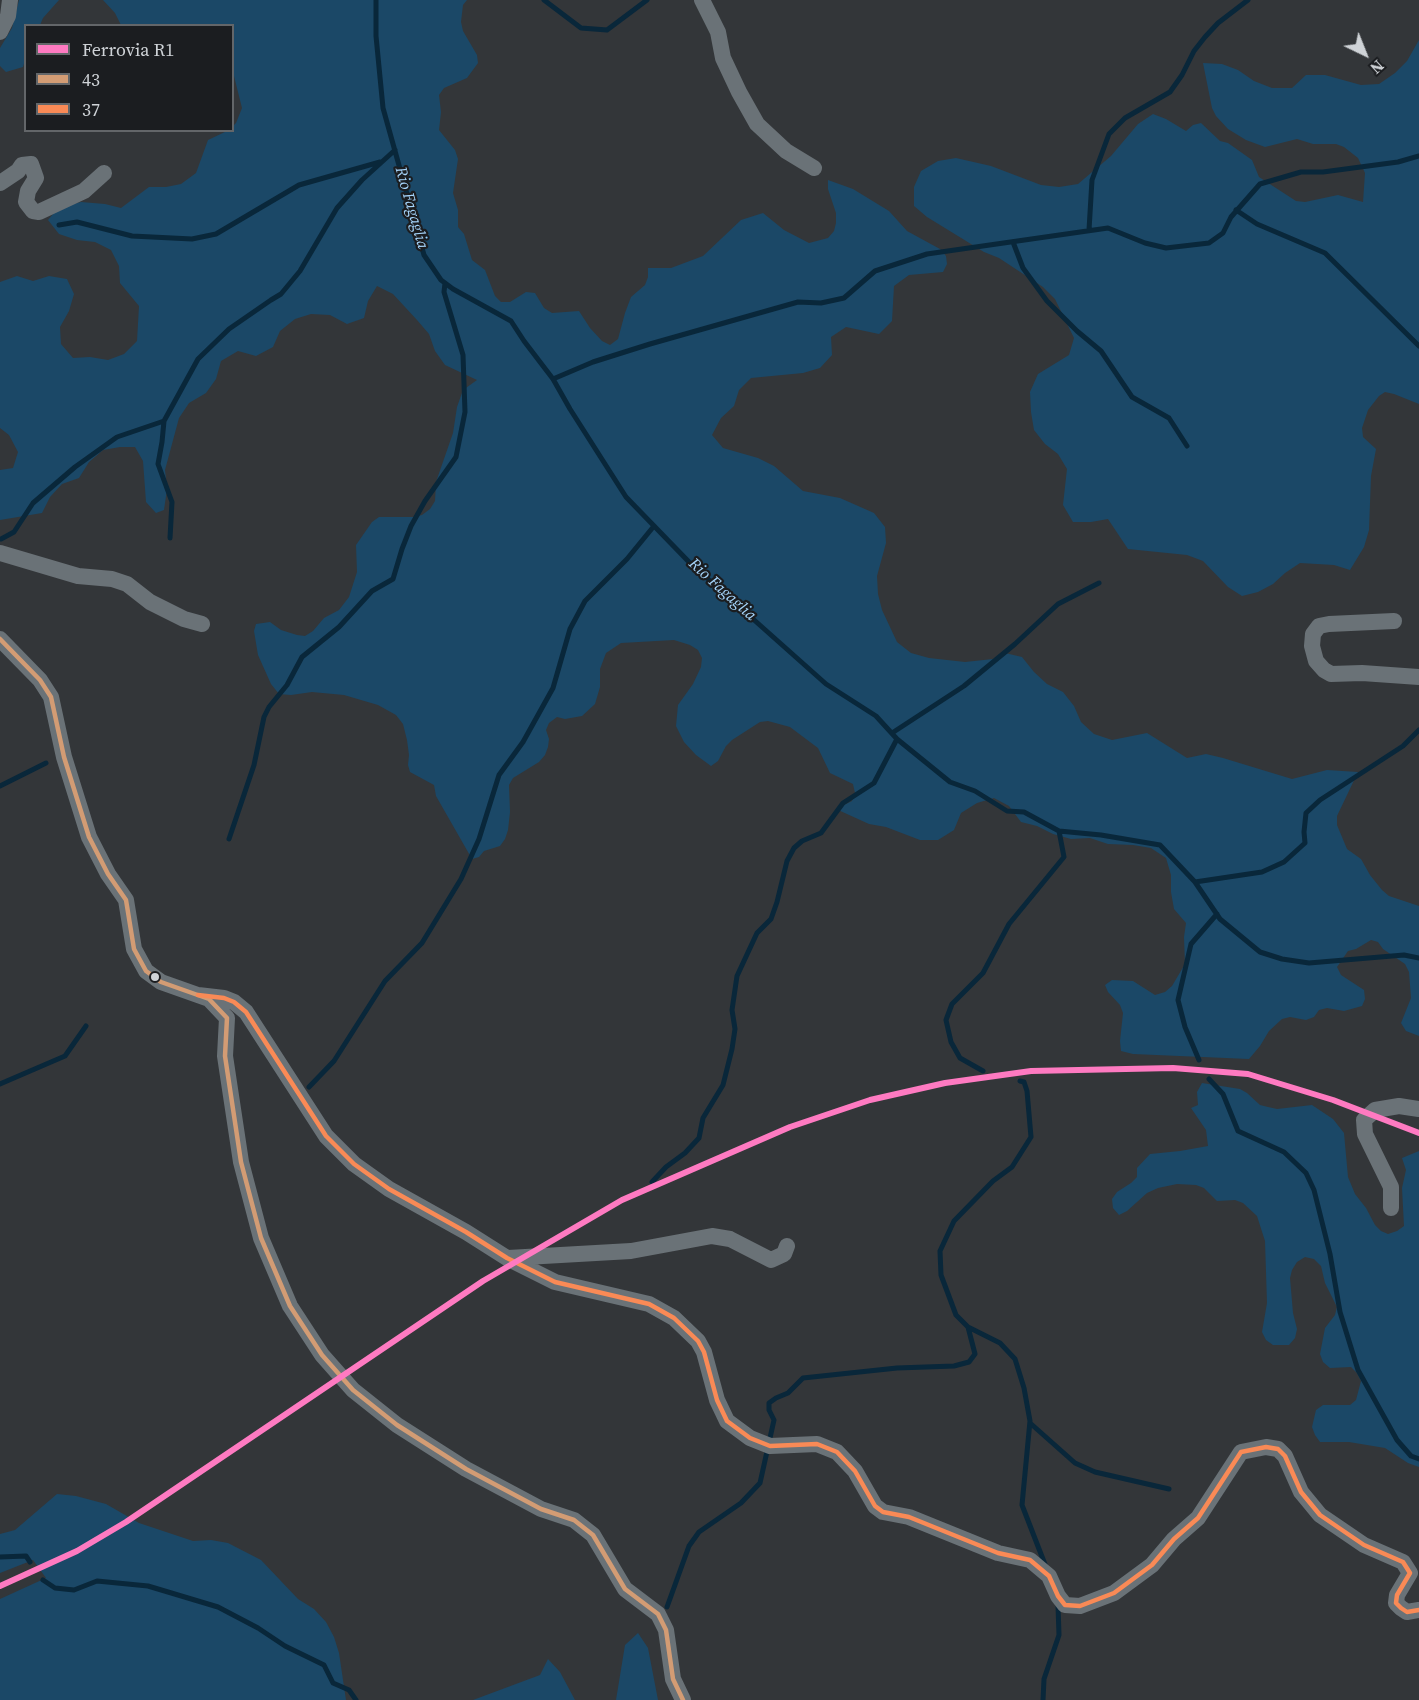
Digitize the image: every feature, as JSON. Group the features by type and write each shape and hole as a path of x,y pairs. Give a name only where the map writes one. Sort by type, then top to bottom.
{"street":[{"path":"0,32 8,16 10,0"},
{"path":"702,0 718,32 723,58 757,124 786,152 814,168"},
{"path":"0,183 18,171 22,165 31,164 36,178 28,191 26,202 33,211 39,212 84,190 104,173"},
{"path":"0,553 78,576 120,581 150,602 184,619 202,624"},
{"path":"1394,621 1319,626 1313,634 1312,646 1316,661 1331,674 1362,673 1419,677"},
{"path":"0,639 40,680 51,697 64,757 89,837 108,874 126,900 134,949 146,971 161,982 209,999 227,1018 225,1056 241,1162 261,1238 290,1306 322,1355 353,1390 397,1425 474,1474 541,1509 574,1520 593,1535 625,1589 657,1614 666,1630 673,1679 683,1700"},
{"path":"198,995 224,998 234,1002 246,1012 326,1136 354,1164 389,1189 507,1258 555,1282 649,1304 674,1318 698,1341 704,1352 717,1400 727,1421 750,1438 770,1446 817,1444 837,1452 855,1470 875,1506 883,1512 909,1518 998,1553 1030,1560 1048,1575 1065,1605 1080,1606 1114,1593 1152,1565 1174,1539 1198,1518 1241,1452 1266,1446 1278,1449 1285,1456 1301,1492 1320,1515 1364,1545 1393,1557 1408,1567 1410,1573 1397,1595 1396,1603 1407,1612 1419,1610"},
{"path":"1391,1208 1390,1187 1365,1134 1364,1120 1375,1110 1400,1106 1419,1109"},
{"path":"507,1258 631,1251 712,1236 730,1239 771,1260 784,1254 787,1246"}],"shaded area":[{"path":"19,0 59,0 40,24 24,24 23,67 6,72 0,66 0,48 12,28"},
{"path":"103,0 467,0 463,5 461,22 463,31 477,55 478,63 467,78 444,88 439,95 441,112 439,130 455,150 458,159 453,193 458,210 458,227 464,234 472,260 485,270 495,296 501,302 510,302 526,292 535,293 544,308 552,313 579,311 590,328 602,341 610,345 618,339 631,297 645,285 648,268 671,268 703,256 741,220 763,213 784,230 809,243 828,238 834,231 836,213 828,189 828,180 853,189 889,211 907,231 940,249 946,256 947,264 943,272 909,275 894,286 892,321 879,334 846,327 831,337 832,355 820,368 803,373 751,378 739,390 734,406 721,418 712,435 723,448 758,458 774,466 803,491 840,498 874,513 885,527 886,543 877,576 882,610 897,642 911,653 929,658 965,662 993,659 1005,653 1022,657 1047,684 1063,692 1074,706 1081,722 1094,734 1112,740 1147,733 1187,758 1206,754 1292,779 1327,770 1358,772 1337,816 1337,825 1347,849 1361,859 1382,890 1389,896 1419,906 1419,1036 1406,1031 1401,1023 1411,998 1409,972 1405,964 1383,949 1378,942 1371,940 1348,951 1337,967 1341,975 1364,990 1365,999 1362,1006 1344,1011 1327,1008 1319,1010 1314,1017 1306,1020 1290,1017 1282,1019 1269,1031 1249,1059 1133,1054 1121,1051 1123,1013 1120,1005 1105,985 1112,980 1133,981 1155,995 1165,992 1172,986 1185,964 1186,923 1174,909 1171,875 1166,858 1151,848 1108,844 1090,838 1071,839 1053,834 1037,826 1021,822 1009,806 994,798 977,803 961,813 954,830 938,840 920,840 886,827 869,824 836,809 852,801 855,793 853,784 830,773 818,748 790,727 768,721 760,722 732,740 718,761 711,766 684,742 676,726 678,705 693,684 701,667 702,658 698,650 674,640 621,643 606,653 600,669 600,687 595,704 582,716 565,719 557,717 549,723 546,730 549,739 545,755 539,762 513,778 509,785 510,812 505,839 500,846 484,851 479,857 472,859 436,796 434,785 410,772 407,740 403,724 396,715 378,705 344,695 312,692 279,694 271,684 258,655 254,631 256,624 270,622 281,630 297,635 305,636 313,631 324,618 339,610 349,597 357,572 356,545 372,522 379,517 422,515 435,501 436,482 453,433 457,407 463,390 477,380 445,365 435,351 429,334 417,320 393,294 377,286 368,301 364,318 347,324 330,315 311,314 295,319 280,331 273,347 256,356 238,351 221,361 216,379 206,393 189,403 179,418 165,470 167,489 164,510 156,513 146,502 143,461 135,447 120,447 103,450 89,462 79,478 62,484 50,497 42,513 0,520 0,470 13,468 18,452 9,435 0,428 0,282 17,276 33,281 49,276 67,279 74,294 69,311 60,327 61,344 73,358 90,357 108,360 124,354 137,341 139,306 120,283 119,266 111,250 95,242 77,240 59,234 48,220 58,208 81,202 121,208 149,187 181,184 196,173 208,140 225,132 234,132 234,125 242,108 234,76 234,24 120,24 115,13"},
{"path":"1419,40 1419,404 1385,392 1368,410 1362,428 1363,437 1376,449 1371,476 1369,530 1364,547 1350,570 1334,565 1300,563 1273,584 1258,592 1242,596 1228,587 1203,561 1187,555 1128,549 1108,519 1073,522 1063,505 1067,469 1058,454 1045,444 1034,430 1030,392 1038,374 1069,355 1074,338 1055,299 1043,287 999,258 984,252 927,217 914,206 914,187 921,171 938,161 956,158 991,166 1041,185 1059,187 1078,184 1111,156 1138,124 1153,114 1186,131 1193,125 1201,123 1220,141 1228,143 1252,160 1259,177 1296,201 1305,202 1338,195 1363,202 1365,173 1358,158 1344,147 1336,144 1313,144 1297,139 1265,147 1246,140 1228,129 1212,108 1203,63 1222,64 1272,88 1292,88 1306,75 1325,75 1361,85 1379,84 1407,61"},
{"path":"1202,1083 1240,1089 1260,1105 1277,1109 1312,1105 1333,1119 1344,1133 1348,1177 1355,1194 1375,1225 1388,1234 1404,1226 1402,1188 1406,1170 1402,1158 1419,1151 1419,1467 1408,1463 1385,1448 1349,1442 1320,1442 1315,1435 1312,1427 1316,1410 1323,1405 1350,1405 1356,1400 1361,1381 1351,1367 1330,1368 1323,1362 1320,1354 1325,1328 1335,1315 1337,1307 1325,1283 1321,1266 1314,1259 1305,1257 1297,1262 1290,1278 1297,1329 1295,1338 1289,1345 1273,1345 1266,1340 1262,1332 1267,1303 1265,1241 1257,1216 1243,1203 1235,1200 1217,1201 1204,1188 1177,1184 1147,1193 1119,1215 1113,1208 1112,1199 1117,1192 1137,1177 1137,1168 1150,1154 1208,1146 1206,1130 1191,1108 1198,1105 1197,1092"},
{"path":"57,1494 76,1496 106,1504 139,1523 193,1541 211,1540 228,1543 261,1560 298,1599 314,1609 326,1622 339,1653 346,1700 0,1700 0,1599 46,1578 33,1560 0,1573 0,1534 15,1530"},
{"path":"638,1633 648,1648 658,1700 616,1700 625,1645"},
{"path":"548,1659 560,1672 575,1700 473,1700 540,1675"}],"waterway":[{"name":"Rio Fagaglia","path":"376,0 376,36 383,108 424,255 441,280 511,321 553,379 626,497 689,562 826,684 876,716 897,739 950,782 975,791 1007,811 1024,812 1059,831 1064,857 1009,924 983,973 952,1004 946,1020 951,1042 960,1058 983,1071"},
{"path":"544,0 581,28 607,30 647,0"},
{"path":"1089,230 1092,180 1109,134 1125,118 1170,92 1205,37 1218,23 1248,0"},
{"path":"1,539 14,532 33,503 75,467 117,437 164,421 198,359 229,329 281,294 300,271 337,208 362,180 395,150"},
{"path":"553,379 593,362 650,344 798,302 821,303 844,298 875,271 927,254 1108,228 1145,243 1166,248 1209,243 1223,233 1231,217 1260,184 1301,172 1323,172 1398,162 1419,156"},
{"path":"59,225 77,222 132,236 192,239 216,234 299,185 380,162"},
{"path":"1236,210 1257,224 1325,253 1419,346"},
{"path":"1013,242 1023,268 1047,301 1101,351 1132,397 1169,418 1187,446"},
{"path":"229,839 254,765 264,717 269,707 287,685 302,657 339,627 372,591 393,579 411,526 425,501 456,457 465,412 463,355 444,292 445,283"},
{"path":"164,421 158,464 172,502 170,538"},
{"path":"309,1087 334,1061 385,981 422,943 461,879 479,839 499,775 523,742 553,688 570,629 585,601 627,559 654,526"},
{"path":"892,733 964,686 1015,644 1058,604 1099,583"},
{"path":"1195,882 1262,872 1284,862 1305,843 1306,813 1320,800 1403,746 1419,730"},
{"path":"652,1182 699,1138 703,1118 723,1085 735,1029 732,1010 737,976 757,933 771,919 787,861 794,848 802,841 821,833 843,803 874,783 897,739"},
{"path":"0,786 46,763"},
{"path":"1059,831 1101,835 1160,845 1195,882 1220,919 1260,952 1282,959 1309,963 1404,955 1419,958"},
{"path":"1199,1060 1185,1027 1178,1000 1191,944 1217,914"},
{"path":"0,1084 65,1056 86,1026"},
{"path":"1209,1079 1223,1094 1238,1131 1284,1152 1306,1173 1314,1190 1330,1254 1340,1312 1358,1370 1397,1440 1411,1456 1419,1459"},
{"path":"1020,1081 1024,1082 1027,1091 1031,1137 1012,1167 993,1181 954,1221 940,1251 941,1275 956,1315 968,1327 1000,1343 1015,1359 1024,1388 1030,1421 1022,1505 1046,1567"},
{"path":"667,1607 689,1546 699,1532 741,1503 760,1483 774,1420 769,1410 769,1403 788,1393 803,1378 897,1368 954,1366 969,1362 975,1354 968,1327"},
{"path":"1030,1423 1075,1463 1095,1472 1169,1489"},
{"path":"0,1557 26,1556 30,1562"},
{"path":"43,1580 55,1588 74,1590 97,1581 148,1586 218,1607 258,1628 285,1646 324,1665 333,1683 349,1690 356,1700"},
{"path":"1043,1700 1044,1679 1059,1635 1058,1605"}],"rail line":[{"name":"R1","path":"0,1586 77,1551 126,1522 483,1281 622,1200 790,1127 870,1100 945,1083 1031,1071 1173,1068 1248,1074 1333,1100 1419,1133"}],"transit line":[{"name":"43","path":"0,639 40,680 51,697 64,757 89,837 108,874 126,900 134,949 146,971 161,982 209,999 227,1018 225,1056 241,1162 261,1238 290,1306 322,1355 353,1390 397,1425 466,1469 541,1509 574,1520 593,1535 625,1589 658,1614 666,1630 673,1679 683,1700"},
{"name":"37","path":"198,995 224,998 234,1002 246,1012 326,1136 354,1164 389,1189 507,1258 555,1282 649,1304 674,1318 698,1341 704,1352 717,1400 727,1421 750,1438 770,1446 817,1444 837,1452 855,1471 875,1506 883,1512 909,1517 998,1553 1030,1560 1049,1576 1065,1605 1080,1606 1114,1593 1152,1565 1174,1539 1198,1518 1241,1452 1266,1447 1278,1449 1285,1456 1301,1492 1320,1515 1364,1545 1403,1562 1410,1573 1397,1595 1396,1603 1407,1612 1419,1610"}]}
